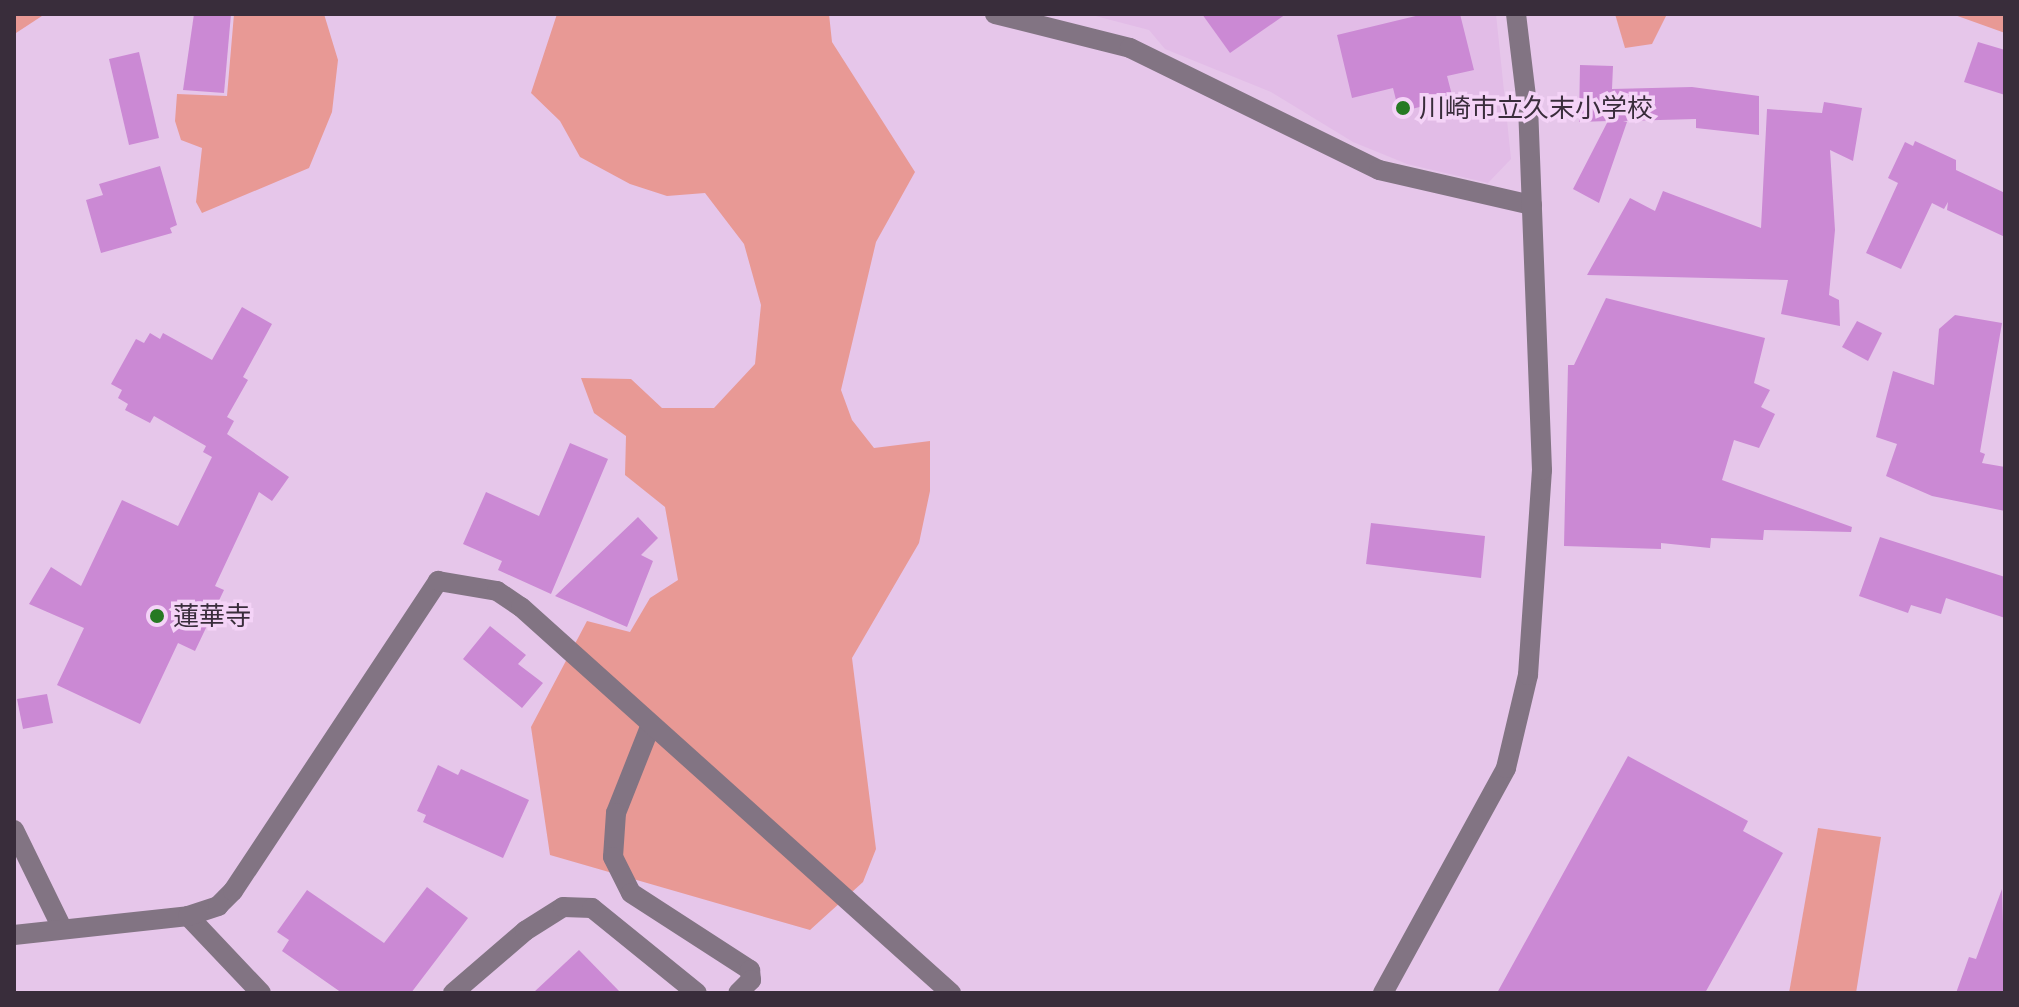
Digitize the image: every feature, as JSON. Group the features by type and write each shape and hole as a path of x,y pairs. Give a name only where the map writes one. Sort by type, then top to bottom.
{"street":[{"path":"995,14 1130,48 1379,170 1532,205"},
{"path":"1383,993 1506,768 1528,675 1542,470 1532,205 1516,14"},
{"path":"14,935 61,926 188,916 218,906 233,891 438,581 497,591 521,607 650,727 951,993"},
{"path":"650,727 616,813 613,857 631,893 750,970 751,980 738,993"},
{"path":"14,830 61,926"},
{"path":"453,993 525,931 563,907 592,908 697,993"},
{"path":"188,916 261,993"}],"shaded area":[{"path":"14,14 45,14 16,33"},
{"path":"234,14 324,14 338,60 332,112 309,168 202,213 196,202 202,148 181,140 175,121 177,94 227,96"},
{"path":"557,14 829,14 832,42 915,172 876,242 841,390 852,420 874,448 930,441 930,491 919,543 852,658 876,849 863,882 810,930 550,855 531,727 587,621 630,632 650,598 678,580 665,507 625,475 626,436 594,413 581,378 631,379 662,408 714,408 755,364 761,305 744,244 705,193 667,196 630,184 580,157 560,121 531,93"},
{"name":"川崎市立久末小学校","path":"1088,14 1496,14 1511,159 1488,183 1407,164 1353,142 1271,92 1165,49 1149,30"},
{"path":"1615,14 1667,14 1652,44 1625,48"},
{"path":"1952,14 2005,14 2005,33"},
{"path":"1818,828 1881,837 1856,993 1789,993"}],"building":[{"path":"194,14 231,14 224,93 183,90"},
{"path":"1202,14 1286,14 1230,53"},
{"path":"1424,14 1460,14 1474,70 1447,76 1453,99 1399,112 1393,88 1352,98 1337,35"},
{"path":"1978,42 2005,50 2005,95 1964,82"},
{"path":"139,52 159,138 129,145 109,59"},
{"path":"1580,65 1613,66 1612,89 1692,87 1759,96 1759,135 1696,128 1696,119 1623,121 1627,122 1599,203 1573,189 1608,121 1579,122"},
{"path":"1824,102 1862,108 1853,161 1830,150 1835,230 1829,295 1839,300 1840,326 1781,314 1788,280 1587,275 1630,198 1655,211 1663,191 1761,228 1767,109 1822,113"},
{"path":"1915,141 1956,160 1956,170 2005,193 2005,237 1947,210 1948,202 1944,209 1932,203 1901,269 1866,253 1898,183 1888,178 1905,142 1913,146"},
{"path":"160,166 177,225 170,228 172,233 101,253 86,200 103,195 99,184"},
{"path":"1606,298 1765,338 1754,383 1770,390 1761,407 1775,414 1759,448 1734,440 1722,480 1852,527 1851,532 1764,530 1763,540 1711,538 1710,548 1661,543 1661,549 1564,546 1568,365 1574,365"},
{"path":"242,307 272,324 243,377 248,380 227,417 234,421 227,434 289,477 272,501 259,492 215,586 224,590 195,651 178,643 140,724 57,685 84,628 29,604 51,567 81,586 122,500 178,526 212,457 203,452 206,446 154,416 150,423 125,410 128,404 118,398 122,390 111,384 136,339 144,343 150,333 160,339 163,333 212,360"},
{"path":"1955,315 2002,323 1980,452 1985,454 1982,463 2005,467 2005,511 1932,496 1886,476 1897,444 1876,437 1893,371 1934,385 1939,329"},
{"path":"1857,321 1882,333 1868,361 1842,347"},
{"path":"570,443 608,459 551,594 498,570 502,561 463,544 486,492 539,516"},
{"path":"638,517 658,538 641,555 653,561 627,627 555,596"},
{"path":"1371,523 1485,536 1481,578 1366,564"},
{"path":"1880,537 2005,577 2005,618 1946,598 1941,614 1911,605 1908,613 1859,596"},
{"path":"490,626 526,655 518,664 543,683 522,708 463,659"},
{"path":"47,694 53,723 23,729 17,699"},
{"path":"1628,756 1748,821 1743,831 1783,853 1705,993 1497,993"},
{"path":"438,765 458,775 461,769 529,800 503,858 423,822 426,815 417,811"},
{"path":"427,887 468,918 411,993 342,993 282,951 289,940 277,932 307,890 384,943"},
{"path":"2002,889 2005,993 1956,993 1969,957 1976,959"},
{"path":"579,950 621,993 533,993"}],"place":[{"name":"川崎市立久末小学校","path":"1403,108"},
{"name":"蓮華寺","path":"157,616"}]}
